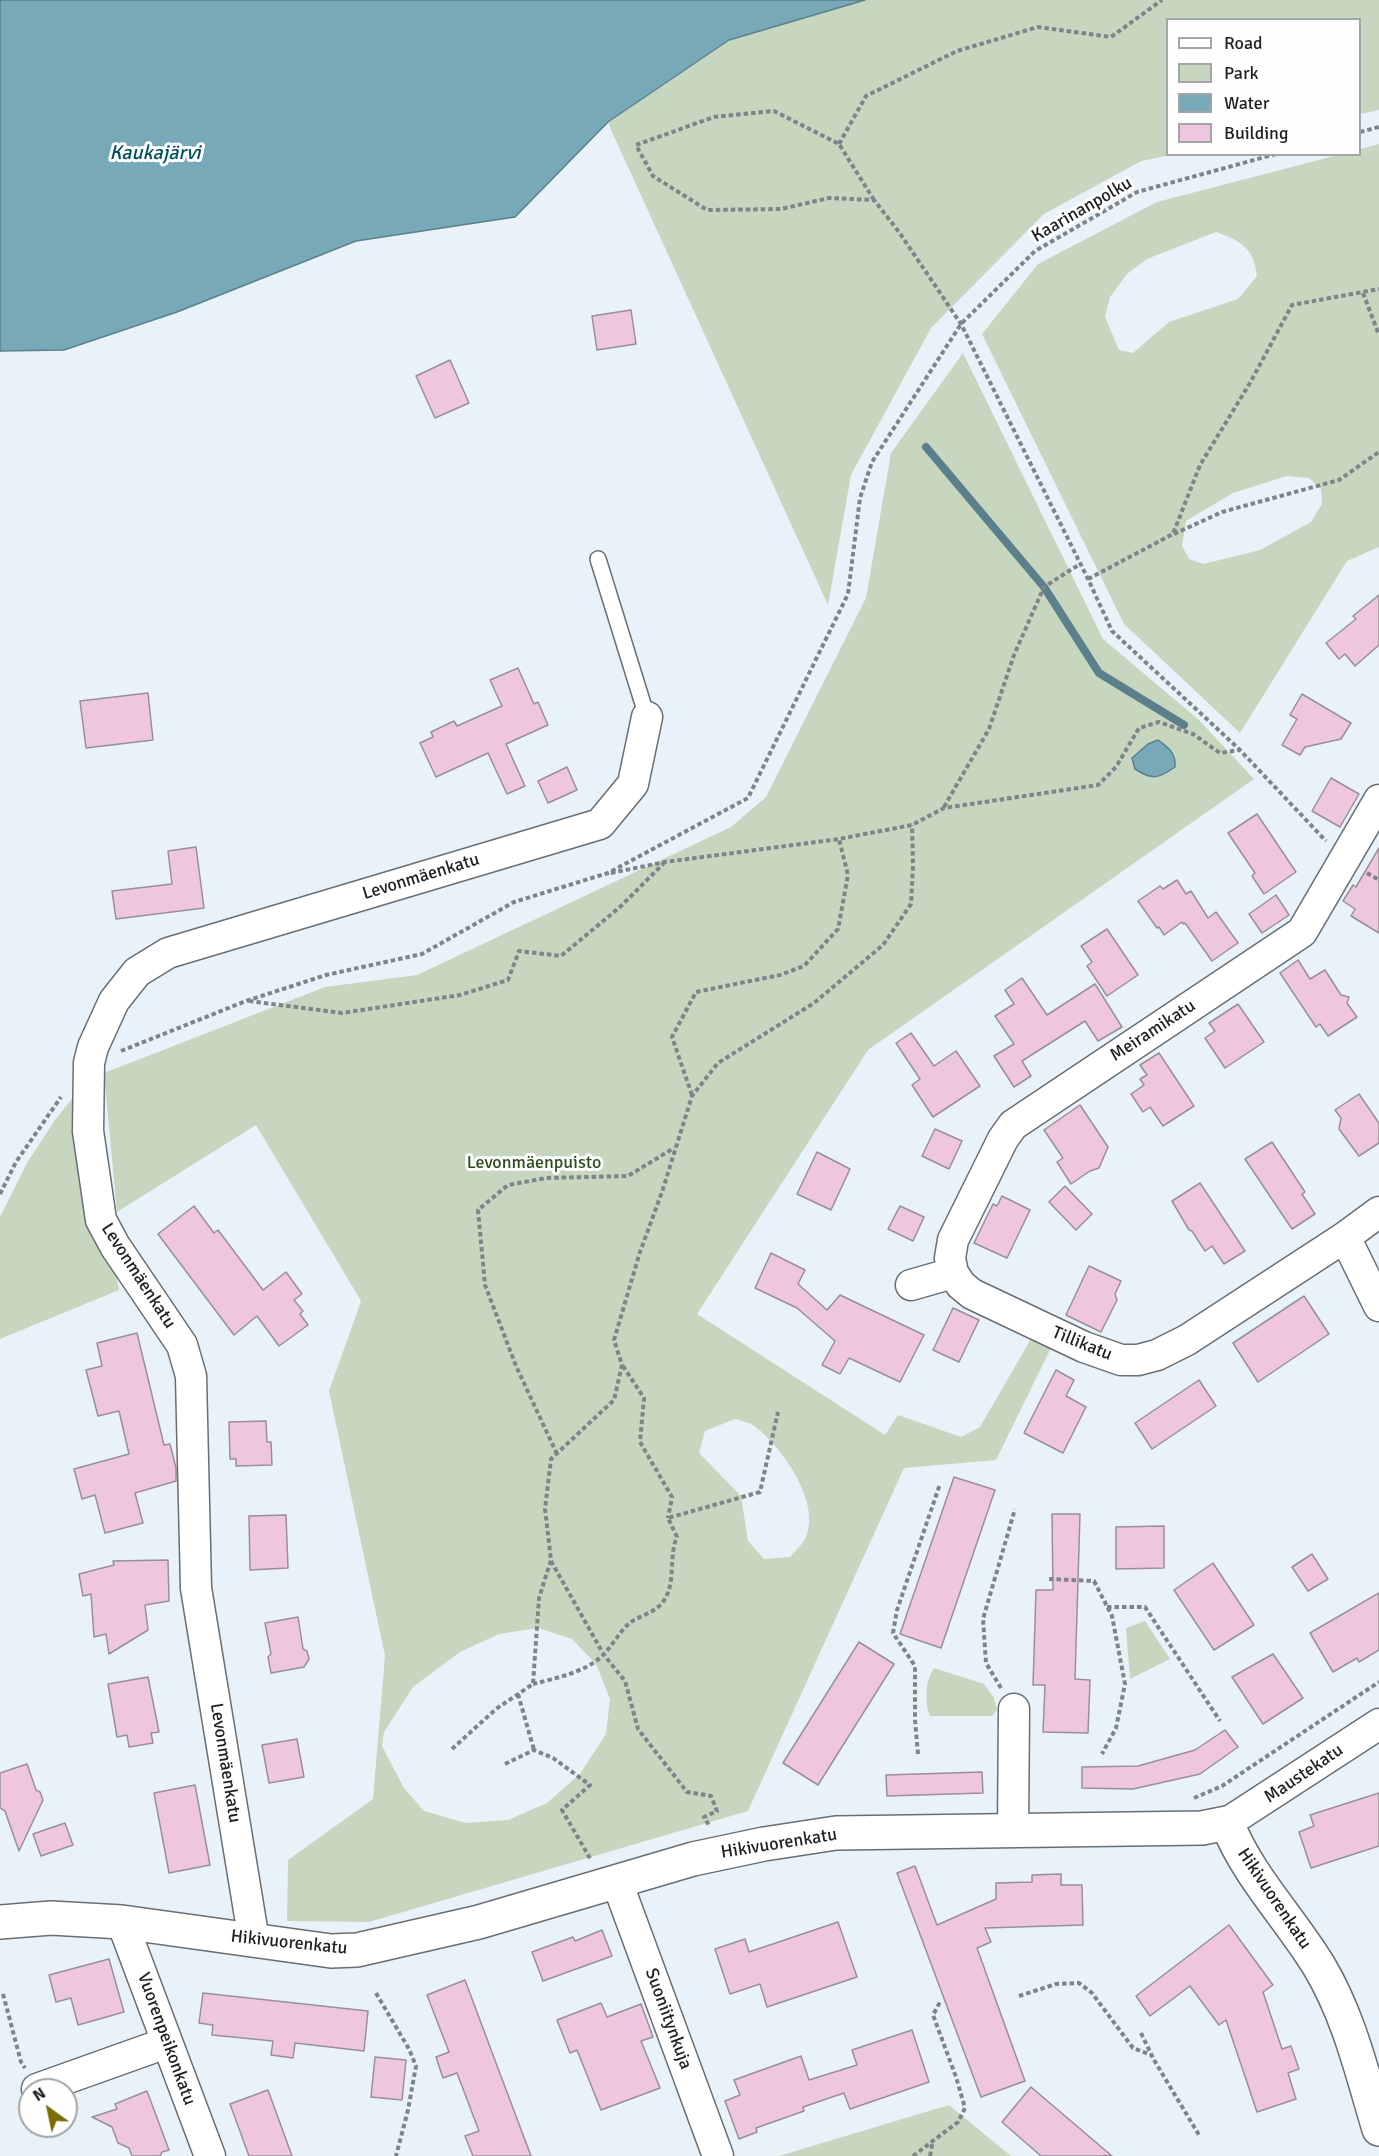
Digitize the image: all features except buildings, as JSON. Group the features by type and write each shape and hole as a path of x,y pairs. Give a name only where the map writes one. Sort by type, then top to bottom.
{"street":[{"name":"Levonmäenkatu","path":"254,1941 196,1588 191,1376 182,1346 100,1220 88,1131 89,1062 93,1047 119,994 137,972 168,953 600,824 633,784 647,717"},
{"name":"Meiramikatu","path":"953,1273 950,1258 953,1240 1003,1139 1013,1125 1302,932 1379,800"},
{"path":"1379,1212 1345,1238 1379,1306"},
{"name":"Tillikatu","path":"953,1273 961,1285 972,1294 1084,1347 1121,1360 1138,1360 1157,1355 1187,1340 1345,1238"},
{"path":"911,1285 953,1273"},
{"path":"1013,1831 1014,1709"},
{"name":"Maustekatu","path":"1227,1823 1379,1724"},
{"name":"Hikivuorenkatu","path":"1,1918 122,1922 331,1951 357,1950 479,1922 606,1875 764,1844 836,1833 1202,1828 1227,1823 1244,1858 1319,1966 1340,2004 1379,2129"},
{"name":"Suoniitynkuja","path":"606,1875 718,2156"},
{"name":"Vuorenpeikonkatu","path":"122,1922 210,2156"},
{"path":"70,2078 166,2043"}],"lane":[{"path":"598,559 647,717"}],"path":[{"path":"839,144 867,96 957,51 1038,27 1111,37 1162,0"},
{"path":"874,200 829,198 781,209 707,210 653,176 636,145 714,117 774,111 839,144 874,200 899,232 961,324 1112,631 1239,750 1344,861"},
{"path":"1361,132 1379,127"},
{"name":"Kaarinanpolku","path":"961,324 1035,251 1137,192 1269,156"},
{"path":"1173,534 1200,465 1250,383 1292,305 1379,289"},
{"path":"1363,293 1379,335"},
{"path":"1088,579 1173,534 1222,512 1339,480 1379,452"},
{"path":"944,808 989,729 1014,655 1044,587 1080,564"},
{"path":"608,873 665,862 839,839 912,825 944,808 1098,785 1116,767 1139,728 1159,722 1193,735 1220,753 1239,750"},
{"path":"453,1749 496,1709 533,1684 561,1677 604,1655 628,1624 662,1604 672,1580 673,1546 677,1537 668,1518 672,1497 640,1442 644,1398 622,1365 614,1340 674,1148 692,1096 718,1063 814,1003 883,945 911,904 912,825"},
{"path":"692,1096 672,1037 696,992 780,975 804,966 838,929 848,875 839,839"},
{"path":"246,1001 342,1013 460,995 508,980 519,951 561,956 620,907 665,862"},
{"path":"557,1454 516,1366 485,1285 478,1210 508,1185 546,1178 628,1176 674,1148"},
{"path":"622,1365 614,1400 551,1459 545,1509 551,1560 604,1655 625,1681 638,1729 687,1792 711,1796 717,1811 704,1817 710,1827"},
{"path":"668,1518 760,1491 778,1412"},
{"path":"918,1754 915,1720 915,1666 892,1633 897,1610 940,1484"},
{"path":"1014,1709 986,1663 983,1619 1015,1509"},
{"path":"533,1684 539,1598 551,1560"},
{"path":"1049,1579 1094,1581 1112,1616 1125,1684 1116,1728 1102,1754"},
{"path":"1107,1607 1145,1607 1220,1721"},
{"path":"1192,1798 1222,1786 1379,1682"},
{"path":"518,1694 534,1750"},
{"path":"505,1764 534,1750 553,1758 590,1785 562,1810 606,1875"},
{"path":"1019,1996 1056,1984 1079,1983 1092,1993 1133,2048 1151,2055"},
{"path":"376,1993 409,2049 416,2066 396,2156"},
{"path":"3,1994 21,2062 30,2078"},
{"path":"913,2156 958,2121 965,2108 933,2015 940,2002"},
{"path":"1142,2033 1151,2055 1199,2135"},
{"path":"930,2156 934,2140"}],"green space":[{"path":"865,0 1379,0 1379,110 1361,114 1361,18 1166,18 1167,156 1141,161 1044,214 931,328 851,475 828,605 608,123 730,40"},
{"path":"1379,144 1379,547 1347,561 1240,733 1124,624 982,334 1038,264 1157,202 1334,156 1361,156 1361,149","holes":["1216,232 1233,239 1249,252 1257,276 1238,299 1169,322 1133,353 1119,350 1105,317 1110,297 1127,274 1147,259","1287,476 1309,478 1321,489 1322,504 1311,522 1260,550 1203,564 1189,559 1182,546 1186,521 1233,493"]},
{"name":"Levonmäenpuisto","path":"963,353 1103,639 1199,720 1254,779 868,1050 697,1314 885,1435 898,1415 961,1437 980,1427 1032,1337 1052,1346 996,1460 904,1468 748,1811 369,1922 287,1921 288,1860 373,1799 385,1656 329,1391 361,1301 256,1125 117,1212 104,1073 325,987 417,975 731,827 766,797 866,598 891,453","holes":["735,1419 753,1425 764,1434 787,1461 804,1493 809,1525 804,1541 790,1557 764,1559 748,1541 741,1496 699,1453 705,1431","538,1628 572,1639 596,1664 610,1699 606,1734 580,1774 547,1803 508,1820 466,1823 424,1811 404,1788 382,1746 384,1732 413,1687 460,1652 499,1634"]},
{"path":"75,1095 73,1141 88,1220 114,1267 119,1290 0,1339 0,1217 27,1163 55,1120"},
{"path":"1145,1621 1170,1659 1130,1679 1126,1628"},
{"path":"934,1668 984,1684 994,1698 997,1710 992,1716 930,1716 926,1692"},
{"path":"949,2105 1011,2156 779,2156"}],"water":[{"name":"Kaukajärvi","path":"0,0 865,0 729,40 608,122 515,217 356,241 177,312 64,350 0,351"},
{"path":"1158,740 1171,751 1175,767 1155,777 1135,769 1132,758 1148,744"}],"waterway":[{"path":"926,447 1044,587 1099,673 1184,725"}]}
